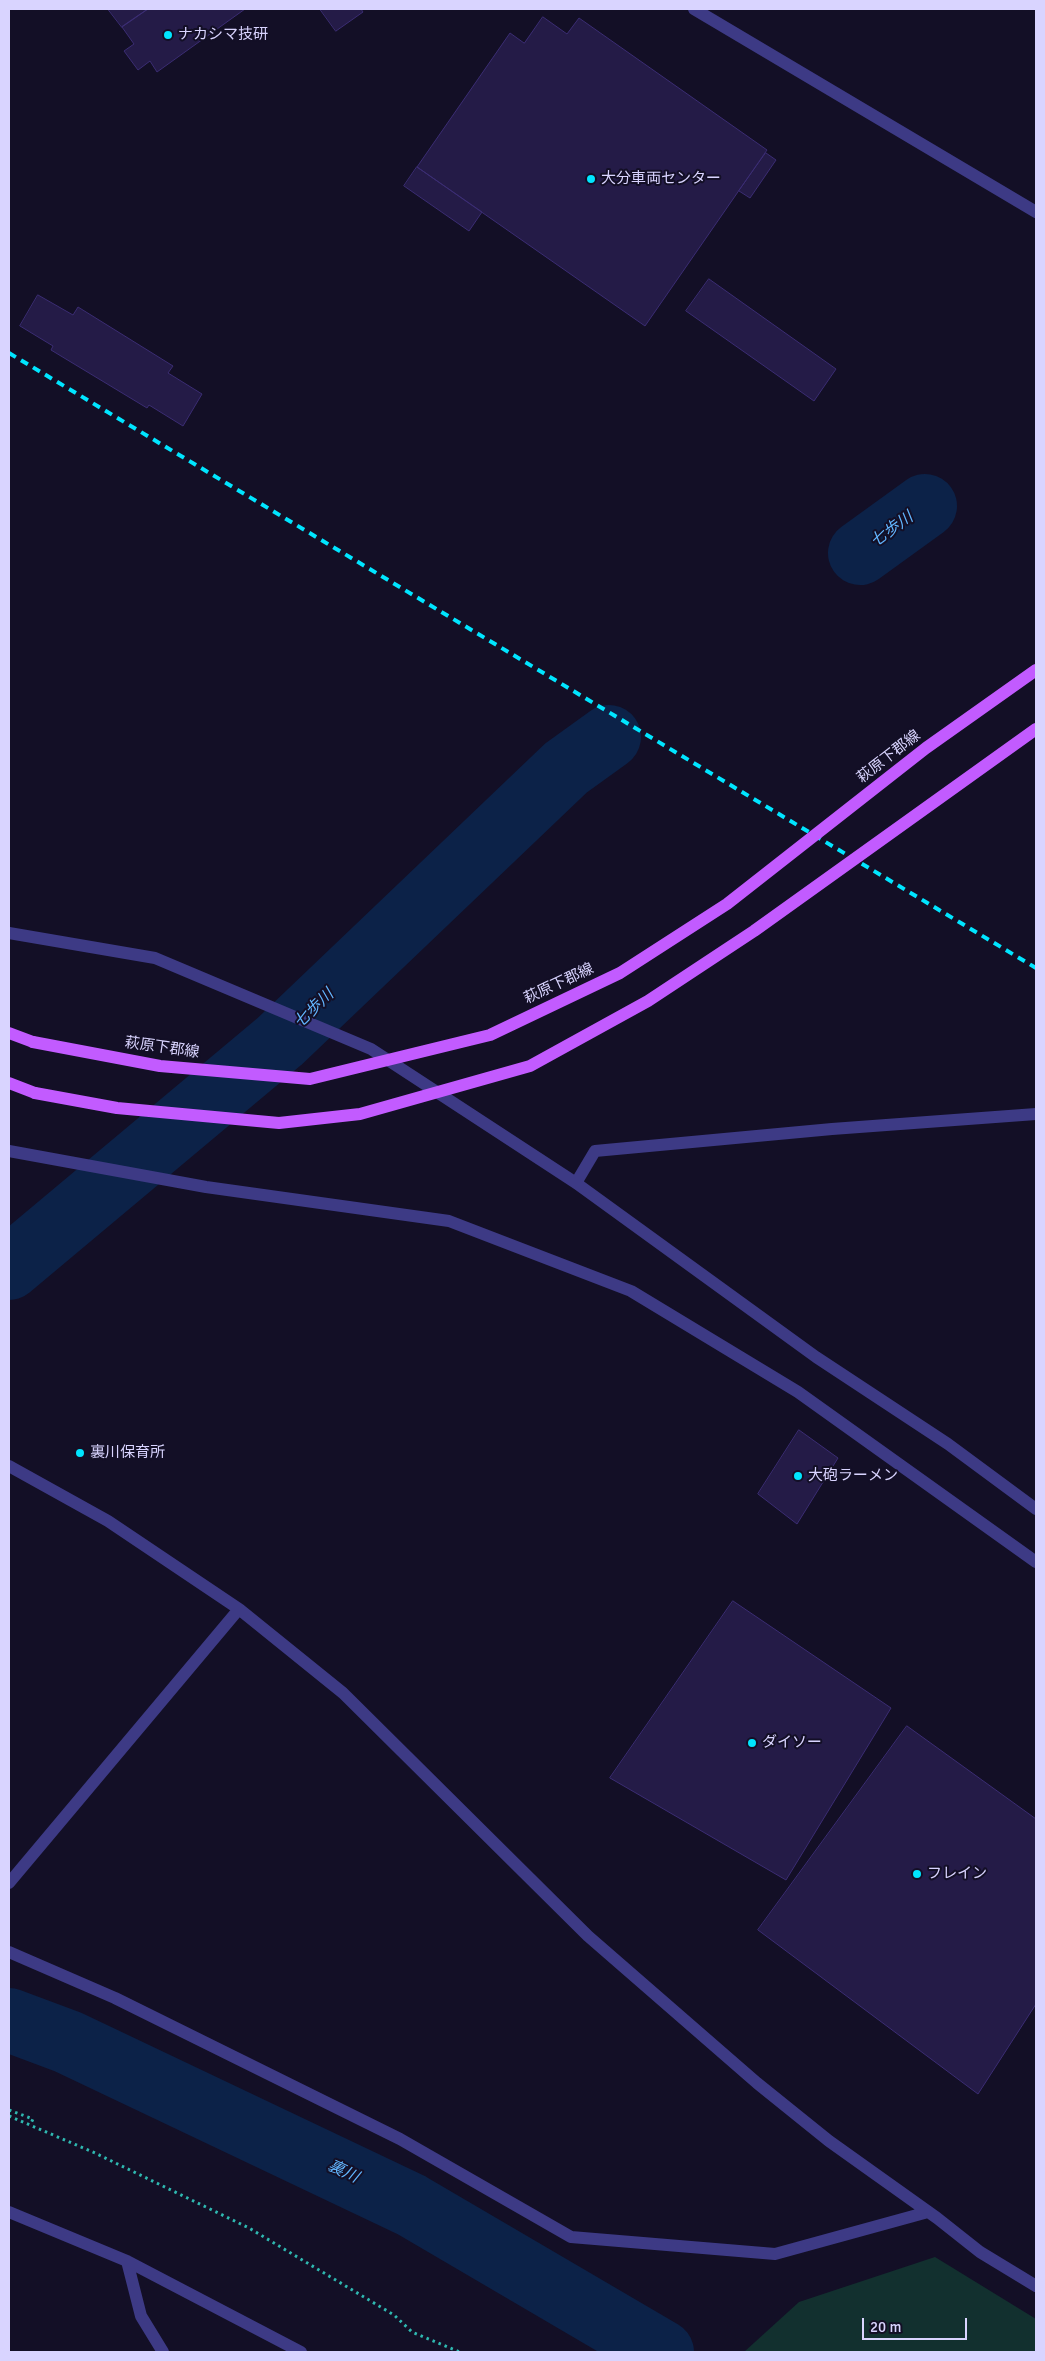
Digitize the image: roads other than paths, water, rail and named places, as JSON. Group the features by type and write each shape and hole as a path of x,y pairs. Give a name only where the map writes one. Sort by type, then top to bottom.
{"main road":[{"name":"萩原下郡線","path":"9,1033 33,1042 160,1066 310,1079 490,1035 620,973 728,904 926,748 1036,670"},
{"path":"9,1083 35,1093 117,1108 279,1123 360,1114 530,1066 648,1001 754,931 1036,729"}],"street":[{"path":"694,9 1036,212"},
{"path":"9,933 155,958 371,1049 576,1183 816,1357 948,1444 1036,1510"},
{"path":"576,1183 595,1151 832,1129 1036,1114"},
{"path":"9,1152 206,1187 449,1221 631,1292 798,1392 1036,1562"},
{"path":"9,1466 108,1521 239,1609 343,1693 603,1949 757,2083 829,2141 980,2252 1036,2286"},
{"path":"9,1883 239,1609"},
{"path":"9,1952 115,1998 400,2139 572,2237 775,2254 928,2212"},
{"path":"9,2212 127,2261 301,2352"},
{"path":"127,2261 141,2316 163,2352"}],"waterway":[{"name":"七歩川","path":"860,553 925,506"},
{"name":"七歩川","path":"9,1268 280,1041 566,768 609,737"},
{"name":"裏川","path":"9,2020 68,2042 411,2205 662,2352"}],"railway":[{"path":"9,353 1036,968"}],"place":[{"name":"ナカシマ技研","path":"168,35"},
{"name":"大分車両センター","path":"591,179"},
{"name":"裏川保育所","path":"80,1453"},
{"name":"大砲ラーメン","path":"798,1476"},
{"name":"ダイソー","path":"752,1743"},
{"name":"フレイン","path":"917,1874"}]}
